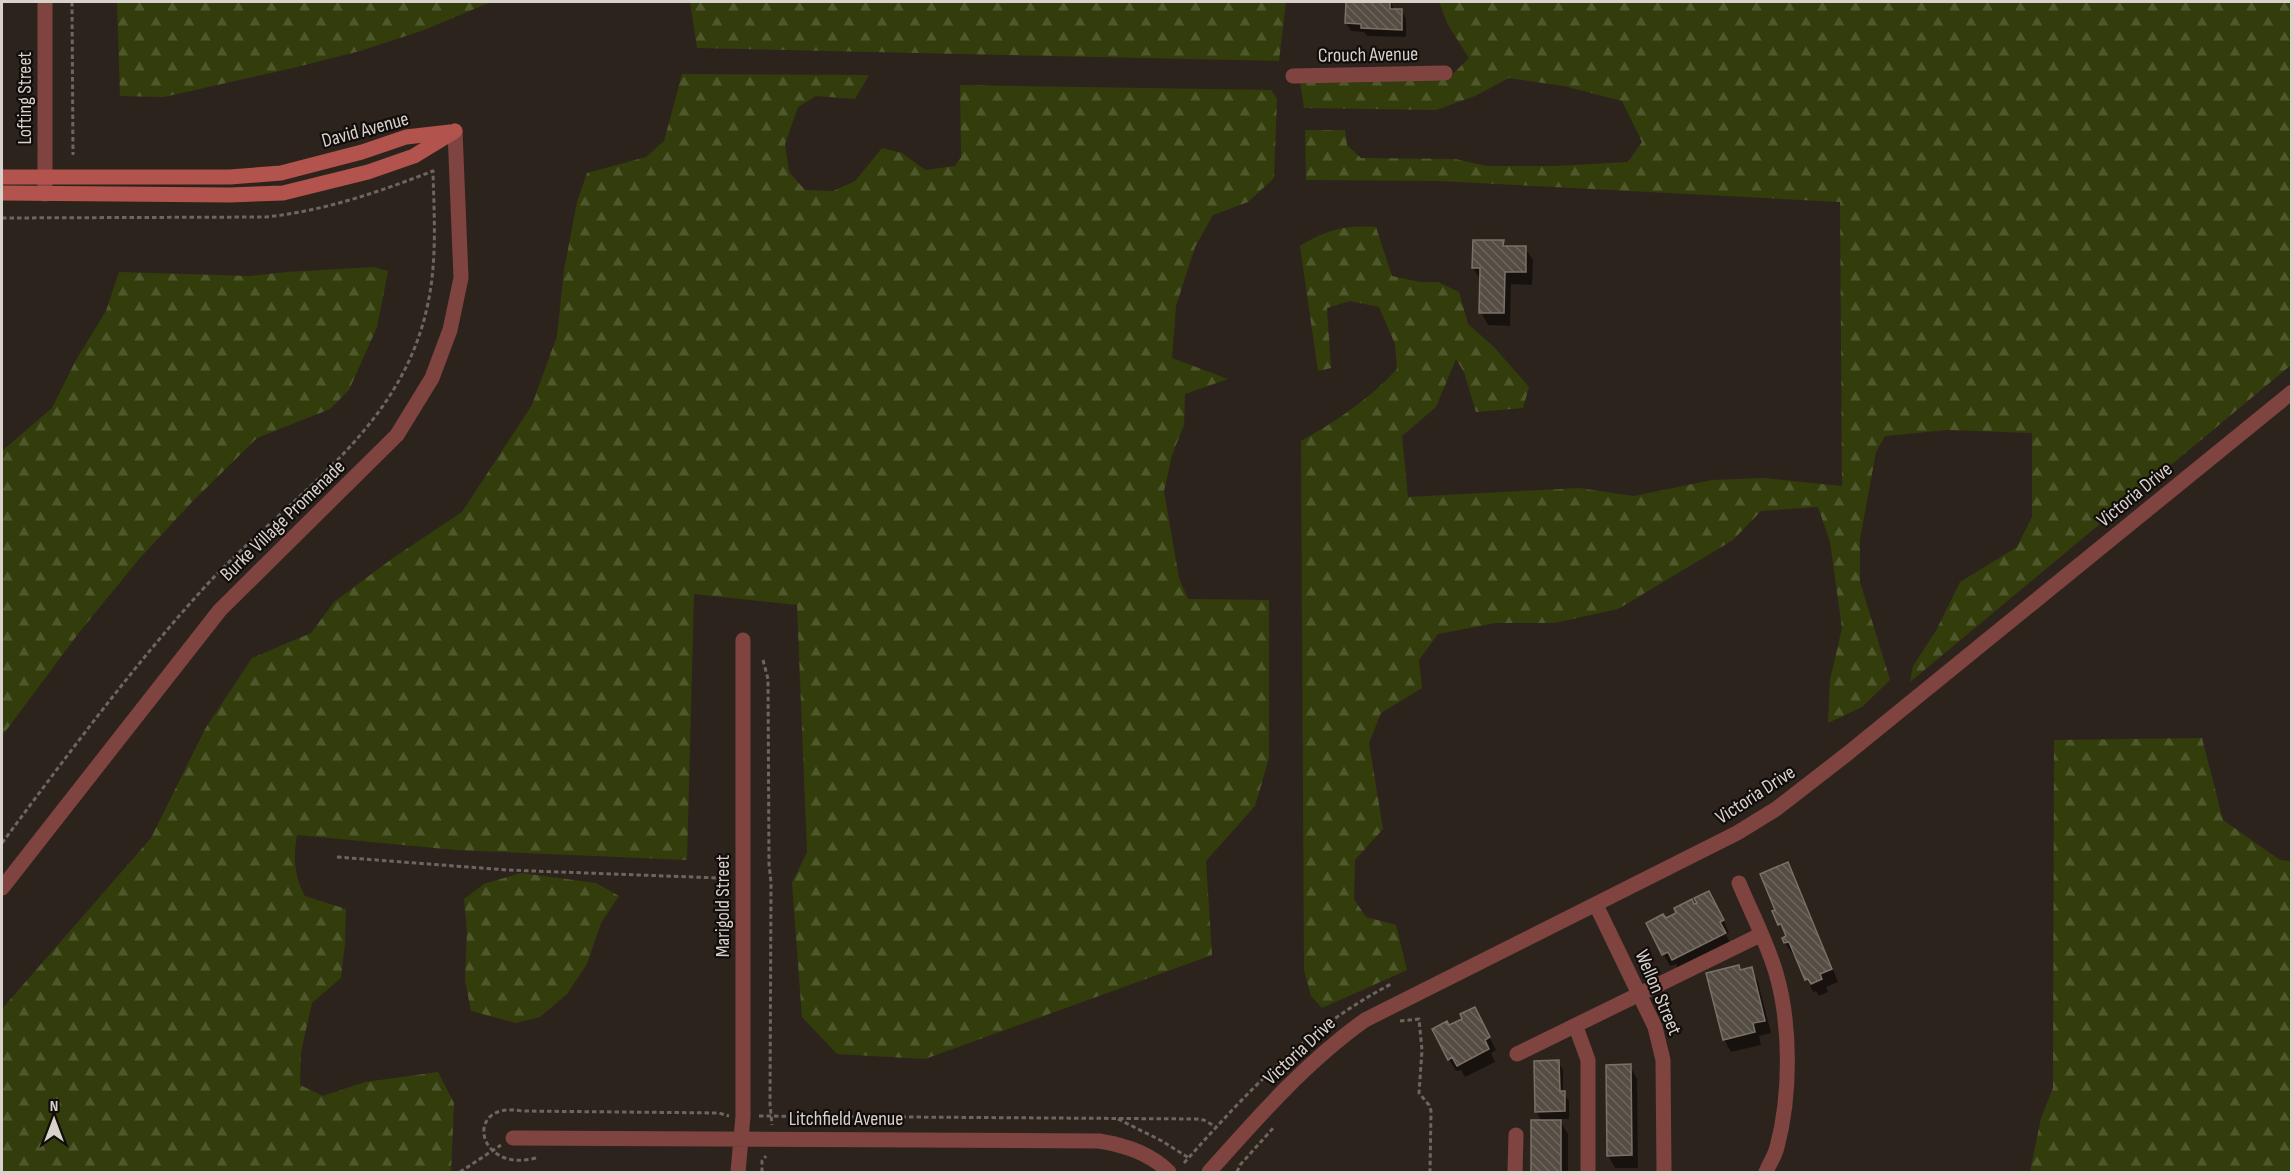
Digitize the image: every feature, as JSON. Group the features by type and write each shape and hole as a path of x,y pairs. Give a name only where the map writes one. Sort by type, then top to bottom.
{"main road":[{"name":"David Avenue","path":"2,177 230,177 281,173 362,152 406,137 455,131"},
{"name":"David Avenue","path":"2,194 230,195 283,193 368,172 414,156 455,131"}],"street":[{"name":"Lofting Street","path":"45,2 45,194"},
{"name":"Crouch Avenue","path":"1293,76 1445,73"},
{"name":"Burke Village Promenade","path":"2,888 220,610 397,435 426,387 450,330 461,278 455,131"},
{"name":"Victoria Drive","path":"1209,1173 1332,1043 1365,1020 1693,856 1776,808 1857,747 2292,392"},
{"name":"Marigold Street","path":"738,1173 743,1071 743,640"},
{"path":"1738,883 1775,971 1785,1013 1787,1055 1784,1104 1777,1148 1766,1173"},
{"name":"Wellon Street","path":"1596,904 1655,1027 1663,1060 1664,1173"},
{"path":"1517,1054 1760,935"},
{"path":"1576,1027 1588,1060 1588,1173"},
{"path":"1515,1173 1516,1135"},
{"name":"Litchfield Avenue","path":"513,1138 1099,1141 1128,1147 1161,1164 1169,1173"}],"path":[{"path":"72,2 73,155"},
{"path":"2,843 156,642 203,588 247,544 346,452 362,435 390,395 414,348 429,299 434,251 433,171"},
{"path":"2,218 72,219"},
{"path":"763,660 768,679 771,883 770,1114 773,1130"},
{"path":"337,857 507,870 719,878"},
{"path":"1396,1020 1419,1019 1422,1050 1419,1093 1430,1105 1431,1111 1430,1173"},
{"path":"1184,1163 1265,1075 1315,1031"},
{"path":"707,1113 729,1116"},
{"path":"753,1116 770,1114 1196,1119 1204,1120 1216,1127"},
{"path":"1117,1118 1189,1158"},
{"path":"1237,1173 1240,1165 1277,1124"},
{"path":"460,1173 482,1156"}],"green space":[{"path":"117,2 491,2 424,30 360,51 164,97 120,96"},
{"path":"690,2 1286,2 1279,61 697,48"},
{"path":"1439,2 2291,2 2291,365 1910,682 1913,666 1937,629 1960,582 2017,547 2032,517 2032,433 1947,430 1885,436 1876,452 1860,539 1860,582 1890,680 1862,707 1828,723 1830,680 1842,628 1830,542 1818,507 1761,511 1733,540 1618,609 1554,623 1496,623 1438,634 1419,660 1422,688 1381,713 1369,743 1383,829 1355,860 1354,899 1366,917 1396,925 1407,970 1322,1008 1311,996 1304,970 1301,441 1352,409 1397,369 1395,344 1379,307 1350,301 1327,308 1331,368 1318,371 1300,246 1318,236 1336,230 1376,227 1392,276 1420,282 1438,282 1459,292 1468,324 1494,347 1529,387 1523,408 1476,412 1464,372 1456,359 1436,407 1402,436 1408,497 1579,488 1634,496 1712,480 1764,478 1842,486 1840,202 1439,181 1306,180 1305,130 1345,130 1347,145 1361,158 1455,159 1487,166 1555,166 1628,162 1642,142 1622,101 1564,86 1509,78 1475,96 1436,110 1304,108 1299,75 1447,80 1469,58 1448,25"},
{"path":"682,74 869,75 855,99 816,96 798,107 785,144 789,172 805,190 833,191 855,181 882,148 902,153 925,170 955,166 961,157 960,85 1271,90 1277,99 1274,178 1248,202 1213,215 1195,247 1176,306 1172,358 1228,379 1185,394 1184,425 1172,455 1164,491 1179,578 1188,599 1269,600 1269,758 1255,806 1206,861 1212,955 925,1059 837,1054 802,1017 792,883 807,852 797,605 694,594 687,860 456,850 297,835 295,866 305,896 346,909 341,978 312,1003 301,1052 300,1085 323,1096 365,1082 438,1072 454,1103 451,1172 2,1172 2,1009 151,838 205,729 252,658 311,633 334,602 393,558 462,512 532,405 557,336 564,270 577,202 587,173 646,157 664,141"},
{"path":"374,267 388,271 377,327 349,390 330,409 257,438 191,503 140,558 81,630 2,736 2,451 52,408 76,360 106,311 119,272 250,276"},
{"path":"2202,738 2223,820 2280,860 2291,861 2291,1172 2030,1172 2041,1118 2053,1088 2054,740"},
{"path":"521,873 596,883 619,896 601,923 587,964 567,994 540,1017 516,1023 471,1011 465,980 467,931 464,899 484,884"}],"building":[{"path":"1346,2 1390,2 1390,9 1402,9 1402,30 1361,28 1361,24 1345,23"},
{"path":"1473,240 1504,240 1503,246 1526,246 1526,272 1505,272 1504,313 1479,313 1480,268 1472,268"},
{"path":"1788,862 1832,969 1820,974 1822,979 1811,984 1808,979 1805,980 1789,942 1784,943 1782,938 1786,936 1772,911 1775,910 1760,874"},
{"path":"1709,891 1724,920 1720,922 1726,933 1672,960 1668,952 1662,955 1646,923 1663,914 1666,918 1676,913 1674,908 1692,899 1694,904 1697,903 1694,898"},
{"path":"1739,965 1740,970 1752,967 1765,1021 1753,1023 1755,1032 1723,1040 1706,973"},
{"path":"1475,1007 1490,1037 1485,1040 1489,1049 1457,1066 1452,1057 1448,1060 1432,1029 1447,1021 1449,1025 1462,1019 1460,1014"},
{"path":"1559,1060 1560,1091 1565,1091 1565,1111 1535,1112 1534,1061"},
{"path":"1631,1064 1632,1155 1607,1156 1606,1065"},
{"path":"1531,1120 1561,1120 1561,1172 1531,1172"}]}
